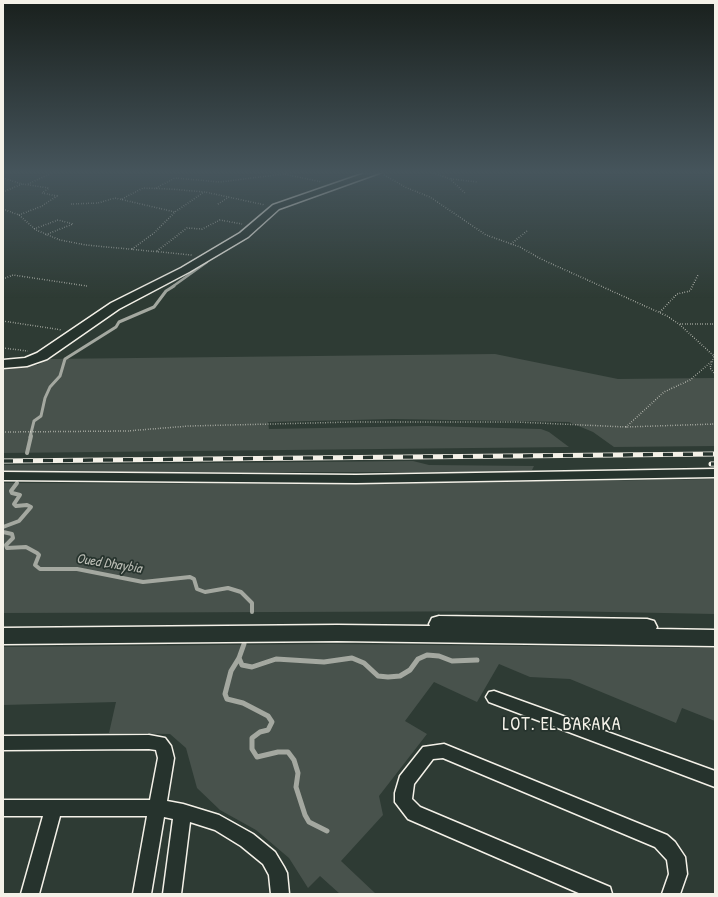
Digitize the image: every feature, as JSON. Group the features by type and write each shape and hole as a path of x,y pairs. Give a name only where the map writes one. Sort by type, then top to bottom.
{"main road":[{"path":"3,364 27,362 42,356 115,306 207,257 255,227 270,214"},
{"path":"3,625 338,623 715,628"},
{"path":"3,636 337,633 715,638"}],"street":[{"path":"3,476 356,479 715,473"},
{"path":"494,697 715,779"},
{"path":"3,743 149,742 160,743 163,746 166,754 158,808 142,894"},
{"path":"603,894 414,813 404,802 403,793 406,781 429,752 444,751 661,841 676,857 678,874 671,894"},
{"path":"3,808 158,808 184,812 219,823 247,840 269,858 278,873 280,894"},
{"path":"30,894 54,808"},
{"path":"172,894 184,812"}],"path":[{"path":"16,214 34,229 45,235 68,242 207,257"},
{"path":"132,249 154,233 173,214"},
{"path":"455,214 486,235 511,244 576,275 660,312 679,324 714,356 710,368 715,374"},
{"path":"34,229 58,220 72,224 45,235"},
{"path":"156,252 187,228 202,229 218,221 224,220 255,227"},
{"path":"511,244 527,232"},
{"path":"3,279 11,275 17,275 87,286"},
{"path":"660,312 677,294 690,291 698,275"},
{"path":"3,321 75,332"},
{"path":"679,324 715,324"},
{"path":"3,348 30,351 42,356"},
{"path":"626,427 664,392 690,380 712,361"},
{"path":"3,432 127,431 189,426 403,421 516,422 626,427 715,424"}],"shaded area":[{"path":"495,354 618,379 715,378 715,446 614,447 593,432 569,422 393,419 268,422 269,429 426,426 541,429 549,432 569,447 3,453 3,366 38,365 46,359"},
{"path":"413,461 429,465 534,466 532,470 515,472 3,472 3,465"},
{"path":"715,479 715,614 559,611 3,613 3,483 378,484"},
{"path":"330,644 715,648 715,721 682,708 676,723 570,679 530,677 499,664 477,702 434,682 405,721 427,734 379,796 383,815 341,861 376,894 340,894 320,876 308,888 289,858 256,830 220,810 197,788 186,748 170,734 109,733 116,702 3,705 3,647"}],"waterway":[{"name":"Oued Dhaybia","path":"172,287 207,262"},
{"name":"Oued Dhaybia","path":"30,437 34,421 41,416 45,398 50,387 60,376 65,359 116,327 119,322 154,307 166,291 174,286"},
{"name":"Oued Dhaybia","path":"27,453 31,436"},
{"name":"Oued Dhaybia","path":"3,527 19,521 31,507 27,505 16,506 14,504 20,495 12,493 11,491 17,483"},
{"name":"Oued Dhaybia","path":"3,532 12,534 13,538 6,545 7,548 26,547 37,553 39,555 35,565 40,569 77,569 143,582 190,577 194,579 197,589 205,592 228,588 241,592 252,603 252,612"},
{"name":"Oued Dhaybia","path":"239,658 244,644"},
{"name":"Oued Dhaybia","path":"239,658 242,665 252,667 276,659 324,662 352,658 364,663 378,676 388,677 400,676 410,670 418,659 427,655 439,656 452,661 477,660"},
{"name":"Oued Dhaybia","path":"239,658 231,671 225,694 227,699 243,703 268,716 272,722 268,730 260,732 252,738 252,749 257,757 278,752 288,752 294,760 298,773 296,787 305,815 309,822 327,831"}],"railway":[{"path":"3,461 715,454"}],"district":[{"name":"LOT. EL BARAKA","path":"562,725"}]}
